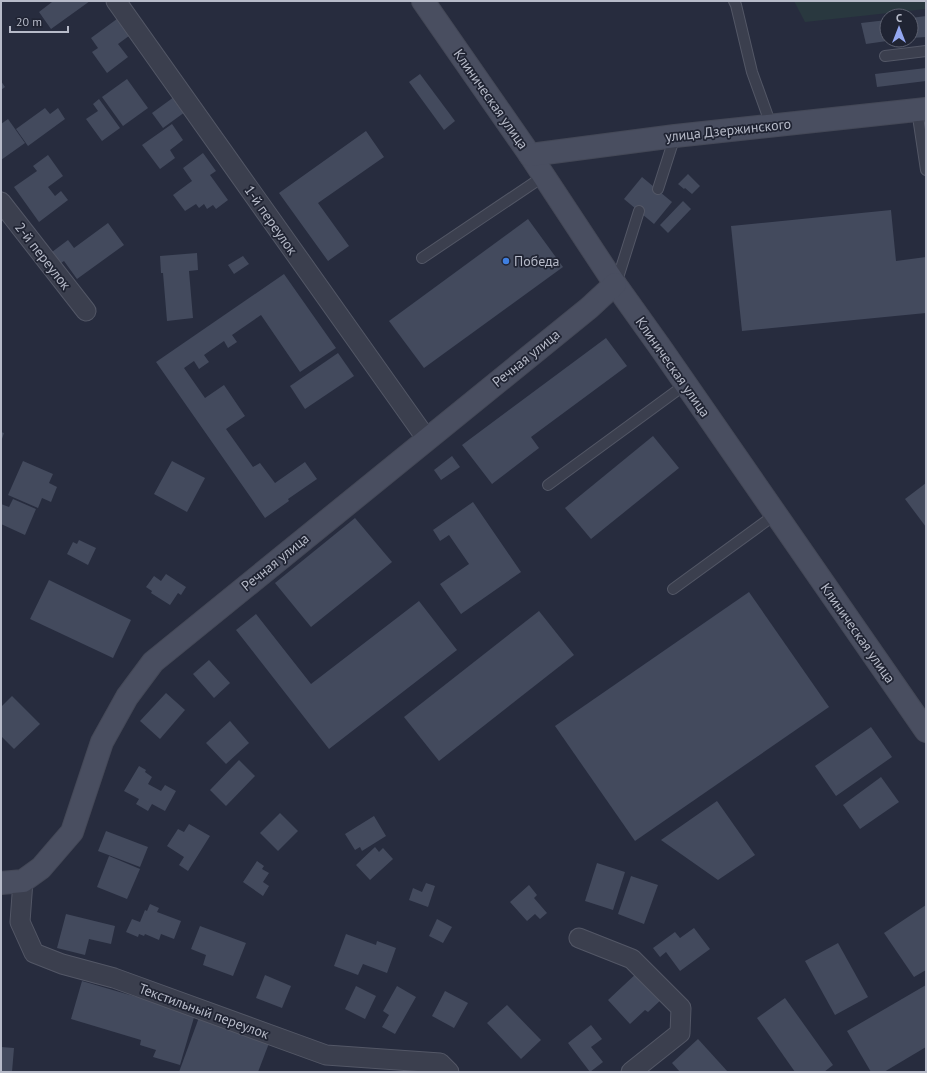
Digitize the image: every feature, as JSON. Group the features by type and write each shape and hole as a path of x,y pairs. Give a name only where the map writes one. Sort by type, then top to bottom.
{"street":[{"name":"1-й переулок","path":"116,1 426,438"},
{"name":"Клиническая улица","path":"423,1 530,155 615,284 926,731"},
{"name":"улица Дзержинского","path":"530,155 675,136 921,109"},
{"name":"2-й переулок","path":"1,202 86,311"},
{"name":"Речная улица","path":"23,881 41,868 72,832 102,742 127,697 153,662 426,438 588,308 615,284"},
{"path":"1,882 23,881"},
{"name":"Текстильный переулок","path":"23,881 20,922 34,953 62,964 114,978 326,1055 440,1064 449,1072"},
{"path":"579,938 632,959 681,1008 680,1033 630,1072"}],"lane":[{"path":"734,1 752,72 771,125"},
{"path":"885,56 926,51"},
{"path":"921,109 926,170"},
{"path":"658,189 675,136"},
{"path":"422,258 544,176"},
{"path":"615,284 639,211"},
{"path":"548,485 686,384"},
{"path":"673,589 776,514"}],"shaded area":[{"path":"794,1 926,1 926,9 879,8 879,14 805,22"}],"building":[{"path":"52,1 90,1 51,29 39,12"},
{"path":"121,16 133,33 118,44 128,57 107,73 92,52 98,48 91,38"},
{"path":"926,16 926,37 919,37 919,17"},
{"path":"879,21 879,42 866,44 861,23"},
{"path":"926,68 926,81 877,87 875,74"},
{"path":"420,74 455,121 444,130 409,82"},
{"path":"127,79 148,108 123,126 102,97"},
{"path":"1,81 5,87 1,90"},
{"path":"174,97 185,112 163,128 152,113"},
{"path":"99,99 120,128 102,141 86,119 98,111 93,104"},
{"path":"45,108 50,114 58,108 65,119 28,146 16,129"},
{"path":"8,119 25,143 1,160 1,124"},
{"path":"172,124 183,140 170,150 175,158 160,169 142,145"},
{"path":"366,131 384,157 318,203 349,246 328,261 279,193"},
{"path":"203,153 216,171 210,175 228,200 216,209 213,205 207,209 204,204 199,208 196,204 185,211 173,195 192,181 183,168"},
{"path":"48,155 63,176 48,187 55,196 61,191 68,200 39,222 14,187 37,171 33,166"},
{"path":"688,174 700,186 692,194 678,184"},
{"path":"642,177 672,202 654,224 624,199"},
{"path":"683,201 691,209 668,233 660,225"},
{"path":"891,210 896,261 926,257 926,313 742,331 731,226"},
{"path":"528,219 563,267 424,368 389,321"},
{"path":"108,223 124,245 77,279 64,261 61,263 52,252 68,240 74,248"},
{"path":"197,253 198,270 189,271 193,318 167,321 160,256"},
{"path":"243,256 249,264 234,274 228,265"},
{"path":"284,274 336,348 300,372 261,315 232,335 237,342 228,348 224,341 204,355 209,362 199,369 194,361 184,368 205,398 224,385 245,416 226,429 253,467 260,463 275,483 305,462 317,479 288,499 289,501 265,518 156,362"},
{"path":"606,338 627,366 531,437 539,448 492,484 462,445"},
{"path":"338,353 354,376 305,409 290,386"},
{"path":"1,432 4,433 1,442"},
{"path":"653,436 679,468 591,539 565,508"},
{"path":"452,456 460,467 441,480 434,470"},
{"path":"23,461 53,474 49,483 57,487 51,502 42,498 38,508 8,495"},
{"path":"172,461 205,478 187,512 154,494"},
{"path":"926,483 926,527 905,499"},
{"path":"13,499 36,509 25,535 1,524 1,504 9,507"},
{"path":"473,502 521,572 461,614 440,584 469,564 449,535 440,541 433,530"},
{"path":"355,518 392,562 311,627 275,583"},
{"path":"79,540 96,548 88,565 67,554 73,542 77,544"},
{"path":"166,574 186,587 181,595 178,593 170,605 151,593 152,591 146,587 154,576 161,581"},
{"path":"49,580 131,620 113,658 30,619"},
{"path":"749,592 829,707 635,841 555,726"},
{"path":"419,601 457,650 329,749 236,630 256,614 311,684"},
{"path":"539,611 574,655 439,761 404,717"},
{"path":"209,660 230,683 214,698 193,674"},
{"path":"166,693 185,710 160,739 140,721"},
{"path":"12,696 40,724 14,749 1,736 1,707"},
{"path":"230,721 249,743 226,764 206,743"},
{"path":"871,727 892,757 836,796 815,766"},
{"path":"239,760 255,776 226,806 210,790"},
{"path":"139,766 146,770 145,772 152,777 148,784 161,791 165,785 176,791 165,811 152,804 148,811 136,804 139,799 124,791"},
{"path":"881,777 899,802 860,829 843,805"},
{"path":"717,801 755,855 718,880 661,840"},
{"path":"280,813 298,831 278,851 260,833"},
{"path":"374,816 386,836 362,851 360,847 355,850 345,834"},
{"path":"189,824 210,836 188,871 179,865 184,857 167,846 178,829 184,832"},
{"path":"106,831 148,847 140,867 98,851"},
{"path":"375,847 379,852 383,848 393,859 370,880 356,865"},
{"path":"109,856 140,869 127,899 97,887"},
{"path":"257,861 264,866 262,869 269,873 263,882 269,886 263,896 243,882"},
{"path":"597,863 625,872 613,910 585,901"},
{"path":"631,876 658,885 644,924 618,914"},
{"path":"426,883 435,886 428,907 409,900 413,888 422,892"},
{"path":"529,885 537,895 534,898 547,913 540,919 535,914 527,921 510,902"},
{"path":"150,904 159,908 157,912 181,921 174,939 161,934 159,940 145,934 144,936 139,934 138,937 126,932 132,919 140,922 145,910 147,911"},
{"path":"926,905 926,970 914,977 884,933"},
{"path":"66,914 115,926 111,944 89,939 85,955 57,948"},
{"path":"437,919 452,927 443,943 429,936"},
{"path":"200,926 246,943 233,976 203,965 206,955 191,949"},
{"path":"694,928 710,949 680,971 666,952 660,957 653,948 675,932 680,938"},
{"path":"346,934 376,945 377,941 396,948 387,973 363,964 358,975 334,966"},
{"path":"838,943 868,997 835,1015 805,961"},
{"path":"639,971 664,997 648,1012 645,1010 630,1024 608,1000"},
{"path":"265,975 291,986 282,1008 256,998"},
{"path":"82,981 195,1014 180,1065 153,1057 156,1050 140,1045 141,1040 71,1019"},
{"path":"926,985 926,1047 884,1072 871,1072 847,1031"},
{"path":"356,986 376,996 365,1019 345,1009"},
{"path":"397,986 416,997 395,1034 382,1027 389,1015 383,1011"},
{"path":"445,991 468,1003 454,1028 432,1016"},
{"path":"785,998 833,1065 824,1072 795,1072 757,1018"},
{"path":"507,1005 541,1040 521,1059 487,1023"},
{"path":"201,1012 271,1038 258,1072 179,1072"},
{"path":"591,1025 602,1039 591,1047 603,1062 590,1072 568,1043"},
{"path":"698,1039 728,1072 680,1072 672,1063"},
{"path":"1,1047 14,1048 12,1072 1,1072"}],"place":[{"name":"Победа","path":"506,261"}]}
